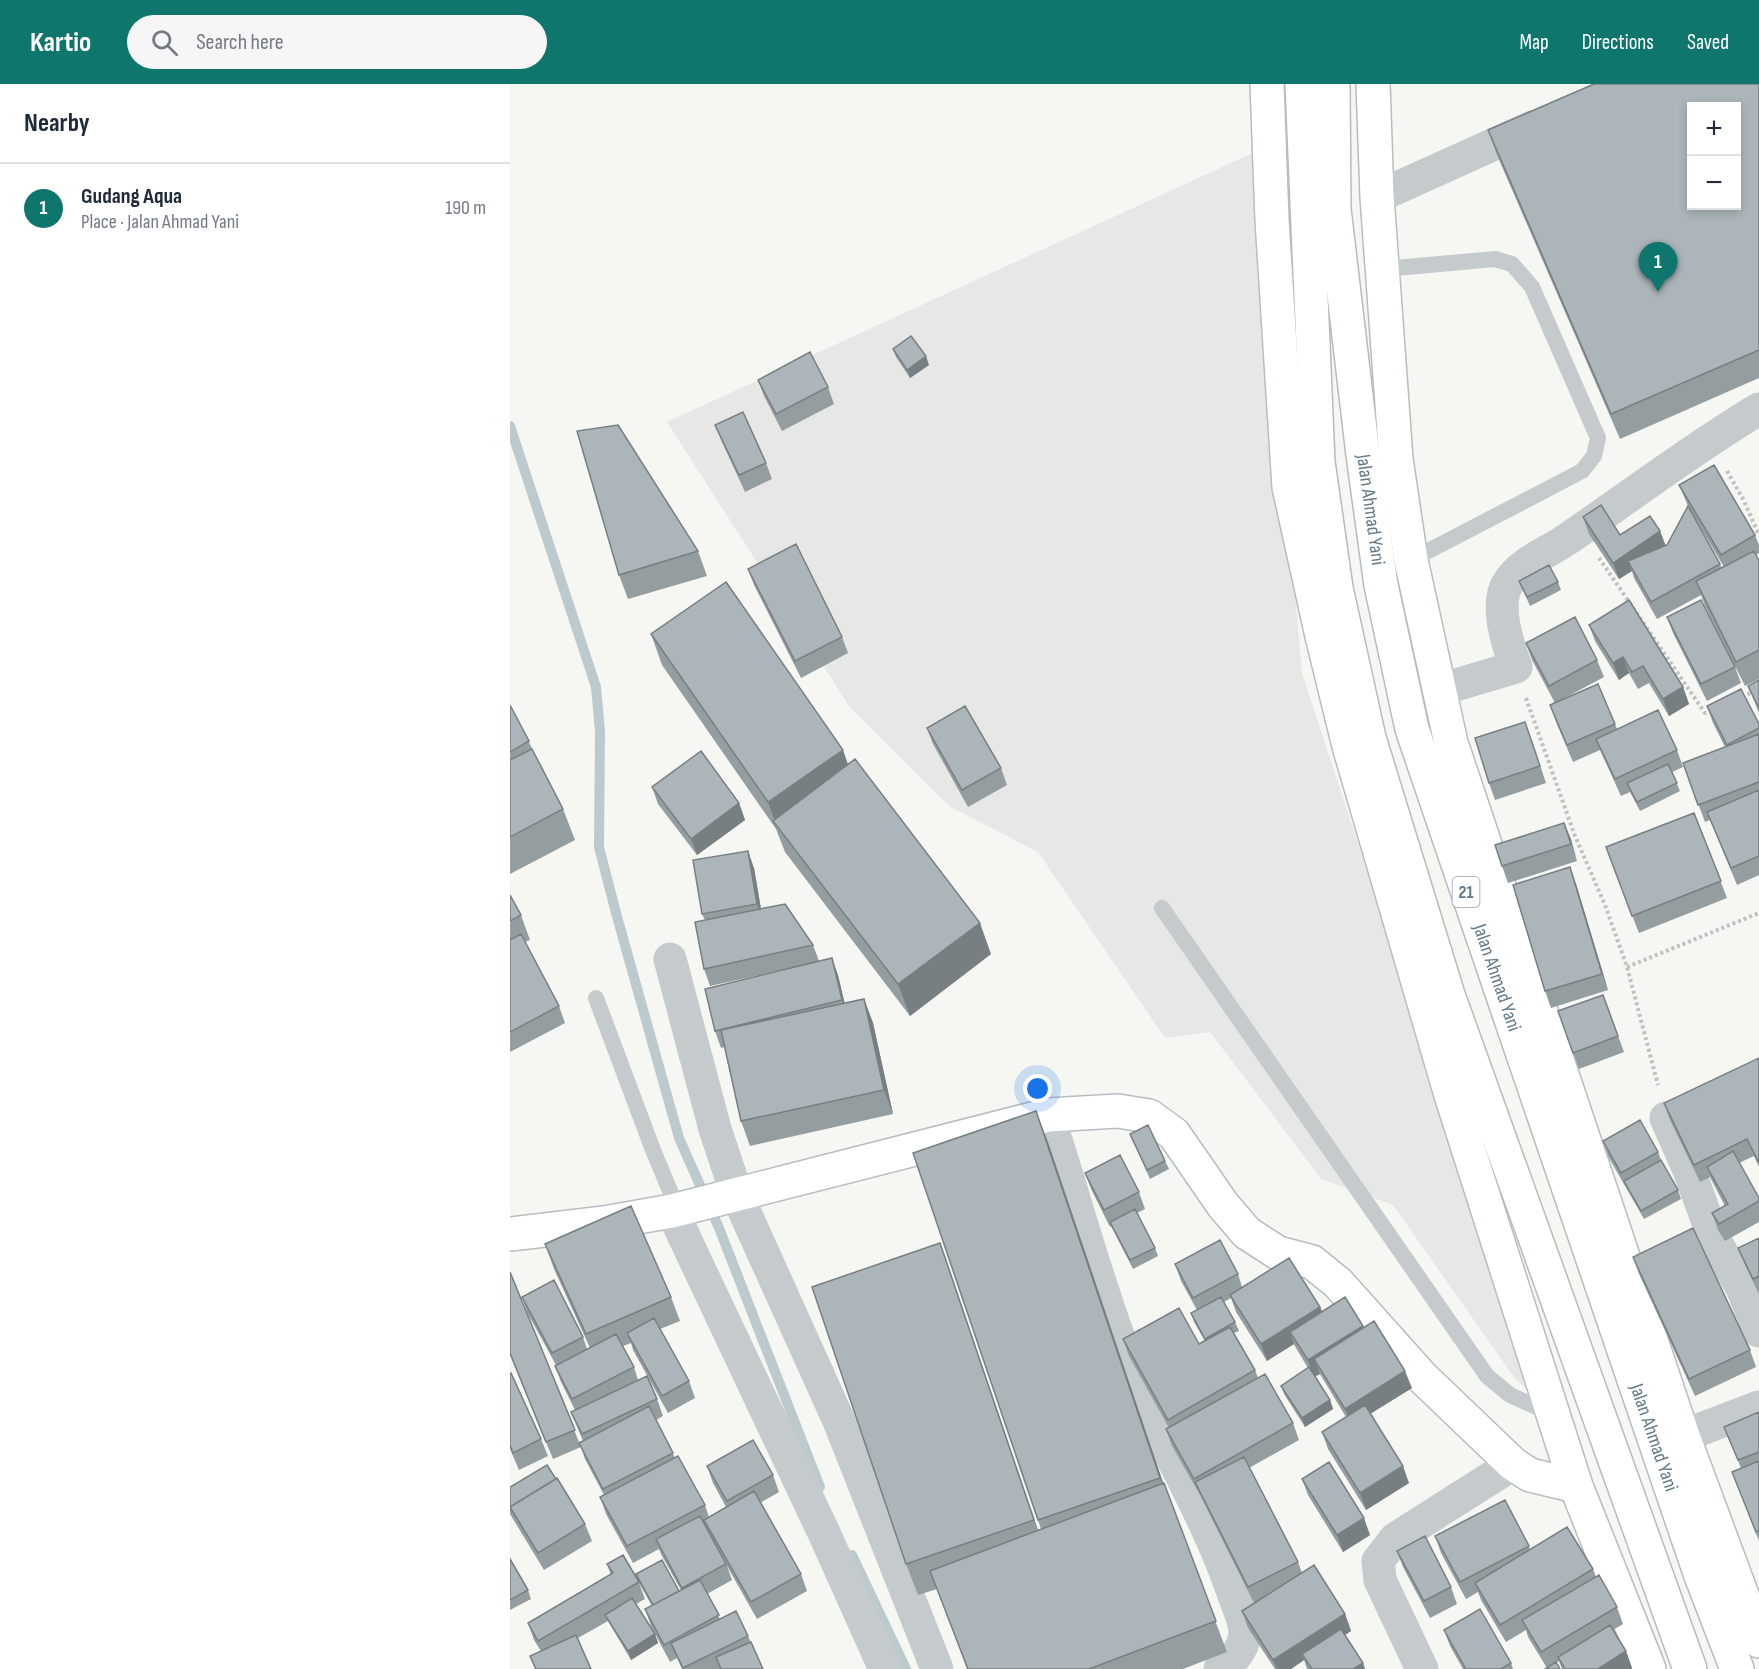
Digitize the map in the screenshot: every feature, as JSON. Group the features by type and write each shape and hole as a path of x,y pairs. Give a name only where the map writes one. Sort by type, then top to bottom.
{"main road":[{"path":"1267,84 1272,220 1289,487 1349,746 1451,1095 1576,1486 1649,1669"},
{"path":"1302,84 1318,462 1336,588 1369,738 1448,995 1690,1669"},
{"name":"Jalan Ahmad Yani","path":"1333,84 1334,209 1363,455 1381,585 1412,729 1700,1573 1737,1669"},
{"path":"1373,84 1377,197 1396,459 1412,560 1451,743 1628,1139 1683,1436 1759,1641"},
{"path":"510,1234 604,1223 678,1210 1048,1115 1118,1111 1149,1116 1174,1134 1223,1205 1247,1233 1278,1253 1312,1262 1338,1283 1422,1377 1513,1464 1530,1475 1576,1486"}],"street":[{"path":"1377,197 1562,114"},
{"path":"1439,690 1515,667 1506,639 1502,612 1507,584 1527,563 1580,530 1708,440 1759,409"},
{"path":"670,959 715,1129 729,1197 839,1421 937,1669"},
{"path":"1628,1139 1695,1100"},
{"path":"1048,1115 1124,1353 1159,1434 1220,1556 1240,1614 1245,1633 1240,1650 1227,1667"},
{"path":"1628,1139 1689,1170 1714,1239 1742,1288 1759,1330"},
{"path":"678,1210 885,1669"},
{"path":"1683,1436 1759,1407"},
{"path":"1422,1669 1380,1580 1378,1561 1395,1539 1513,1464"}],"lane":[{"path":"1384,269 1495,259 1512,264 1532,287 1598,438 1594,456 1582,471 1412,560"},
{"path":"1161,908 1487,1376 1510,1395 1553,1414"},
{"path":"596,998 678,1210"}],"path":[{"path":"1708,440 1743,499 1759,535"},
{"path":"1580,530 1705,713 1716,708"},
{"path":"1515,667 1575,836 1605,905 1644,1024 1628,1139"},
{"path":"1738,699 1759,689"},
{"path":"1627,967 1759,913"}],"shaded area":[{"path":"1257,151 1302,673 1541,1401 1516,1380 1393,1205 1321,1179 1210,1032 1165,1038 1038,852 949,806 849,706 667,422"}],"building":[{"path":"1594,84 1759,84 1759,350 1611,414 1488,130"},
{"path":"911,336 926,356 907,370 893,349"},
{"path":"810,352 828,387 776,414 758,380"},
{"path":"743,412 766,463 739,475 715,425"},
{"path":"618,425 698,551 619,575 577,431"},
{"path":"1714,465 1755,535 1721,555 1679,485"},
{"path":"1601,505 1620,535 1650,516 1660,531 1613,563 1583,517"},
{"path":"1688,506 1720,564 1651,602 1628,561 1667,545"},
{"path":"796,544 842,637 795,661 748,569"},
{"path":"1754,551 1759,561 1759,650 1736,662 1696,581"},
{"path":"1549,565 1558,582 1527,597 1519,581"},
{"path":"726,582 843,750 768,802 651,634"},
{"path":"1629,600 1683,687 1663,699 1643,666 1632,672 1623,657 1613,663 1589,625"},
{"path":"1701,600 1735,667 1701,684 1667,617"},
{"path":"1575,617 1597,660 1549,686 1526,643"},
{"path":"1759,680 1759,708 1748,686"},
{"path":"1598,684 1615,724 1567,745 1550,705"},
{"path":"1741,689 1759,728 1727,745 1707,706"},
{"path":"510,705 529,741 510,752"},
{"path":"965,706 1001,768 962,790 927,728"},
{"path":"1658,710 1677,750 1615,779 1596,739"},
{"path":"1525,722 1540,766 1489,783 1475,738"},
{"path":"1759,734 1759,782 1698,805 1683,763"},
{"path":"532,749 563,809 510,837 510,760"},
{"path":"701,751 739,803 691,839 652,787"},
{"path":"855,759 980,923 898,984 773,821"},
{"path":"1668,764 1677,783 1637,802 1627,783"},
{"path":"1759,790 1759,856 1731,868 1707,812"},
{"path":"1694,813 1721,881 1632,916 1606,847"},
{"path":"1564,823 1571,844 1502,866 1495,845"},
{"path":"748,851 757,904 702,914 693,860"},
{"path":"1570,867 1602,974 1545,991 1513,885"},
{"path":"510,895 521,915 510,921"},
{"path":"785,904 813,945 704,969 695,922"},
{"path":"521,934 559,1006 510,1032 510,940"},
{"path":"832,958 842,1000 715,1031 705,989"},
{"path":"1603,995 1618,1036 1573,1053 1558,1011"},
{"path":"864,999 884,1090 741,1121 721,1030"},
{"path":"1759,1058 1759,1163 1747,1139 1694,1165 1664,1103"},
{"path":"1036,1111 1160,1478 1038,1520 913,1153"},
{"path":"1640,1120 1658,1152 1621,1173 1603,1141"},
{"path":"1148,1125 1165,1161 1147,1170 1130,1134"},
{"path":"1733,1151 1759,1201 1719,1224 1712,1213 1728,1204 1707,1167"},
{"path":"1120,1155 1139,1192 1104,1210 1085,1173"},
{"path":"1661,1160 1678,1190 1641,1211 1624,1181"},
{"path":"631,1206 671,1297 586,1334 545,1244"},
{"path":"1135,1209 1155,1248 1130,1260 1110,1222"},
{"path":"1693,1228 1750,1350 1689,1379 1633,1257"},
{"path":"1759,1238 1759,1276 1753,1279 1738,1248"},
{"path":"1220,1240 1238,1274 1193,1298 1175,1264"},
{"path":"940,1243 1034,1520 906,1564 812,1287"},
{"path":"1289,1258 1320,1307 1261,1344 1230,1295"},
{"path":"510,1272 575,1430 546,1442 510,1353"},
{"path":"554,1280 583,1337 552,1353 522,1297"},
{"path":"1221,1297 1235,1322 1205,1339 1191,1313"},
{"path":"1345,1297 1363,1326 1308,1360 1290,1332"},
{"path":"1179,1308 1199,1344 1230,1327 1255,1370 1168,1420 1123,1339"},
{"path":"654,1318 689,1381 662,1396 627,1333"},
{"path":"1374,1321 1405,1371 1345,1409 1314,1359"},
{"path":"616,1334 634,1367 572,1399 555,1366"},
{"path":"1309,1367 1330,1400 1302,1418 1281,1386"},
{"path":"511,1373 541,1439 513,1453 510,1445"},
{"path":"1265,1374 1293,1423 1194,1479 1166,1429"},
{"path":"647,1376 657,1399 582,1434 571,1412"},
{"path":"1365,1405 1403,1466 1360,1493 1322,1432"},
{"path":"649,1406 673,1453 603,1489 579,1443"},
{"path":"1759,1412 1759,1452 1738,1460 1724,1427"},
{"path":"753,1440 773,1475 727,1501 707,1466"},
{"path":"678,1456 705,1505 627,1546 600,1497"},
{"path":"1244,1457 1298,1562 1248,1587 1195,1482"},
{"path":"1759,1461 1759,1530 1756,1532 1732,1472"},
{"path":"1329,1462 1364,1518 1337,1535 1302,1479"},
{"path":"547,1465 556,1479 510,1507 510,1487"},
{"path":"557,1478 585,1524 538,1553 510,1507"},
{"path":"1164,1483 1216,1621 1089,1669 968,1669 930,1571"},
{"path":"754,1491 801,1574 751,1602 704,1520"},
{"path":"1505,1500 1529,1546 1460,1582 1435,1536"},
{"path":"700,1516 726,1564 682,1588 656,1539"},
{"path":"1567,1527 1593,1569 1500,1625 1475,1583"},
{"path":"1425,1536 1451,1587 1424,1601 1397,1551"},
{"path":"623,1555 639,1582 538,1641 528,1623 613,1573 607,1564"},
{"path":"510,1559 528,1590 510,1600"},
{"path":"662,1560 679,1591 653,1605 636,1574"},
{"path":"1314,1565 1345,1614 1273,1660 1242,1611"},
{"path":"1599,1575 1617,1607 1541,1652 1522,1620"},
{"path":"700,1580 719,1615 664,1645 645,1609"},
{"path":"632,1598 655,1634 628,1651 605,1615"},
{"path":"1480,1609 1511,1663 1501,1669 1466,1669 1444,1630"},
{"path":"736,1611 748,1636 683,1668 671,1643"},
{"path":"1610,1625 1626,1651 1598,1669 1565,1669 1558,1657"},
{"path":"1341,1629 1363,1663 1353,1669 1312,1669 1302,1654"},
{"path":"576,1635 591,1669 536,1669 530,1656"},
{"path":"751,1642 763,1669 721,1669 716,1657"},
{"path":"1556,1662 1560,1669 1545,1669"}],"waterway":[{"path":"510,426 596,687 600,732 599,847 679,1138 719,1228 820,1487"},
{"path":"852,1555 906,1669"}],"place":[{"name":"Gudang Aqua","path":"1658,292"}]}
